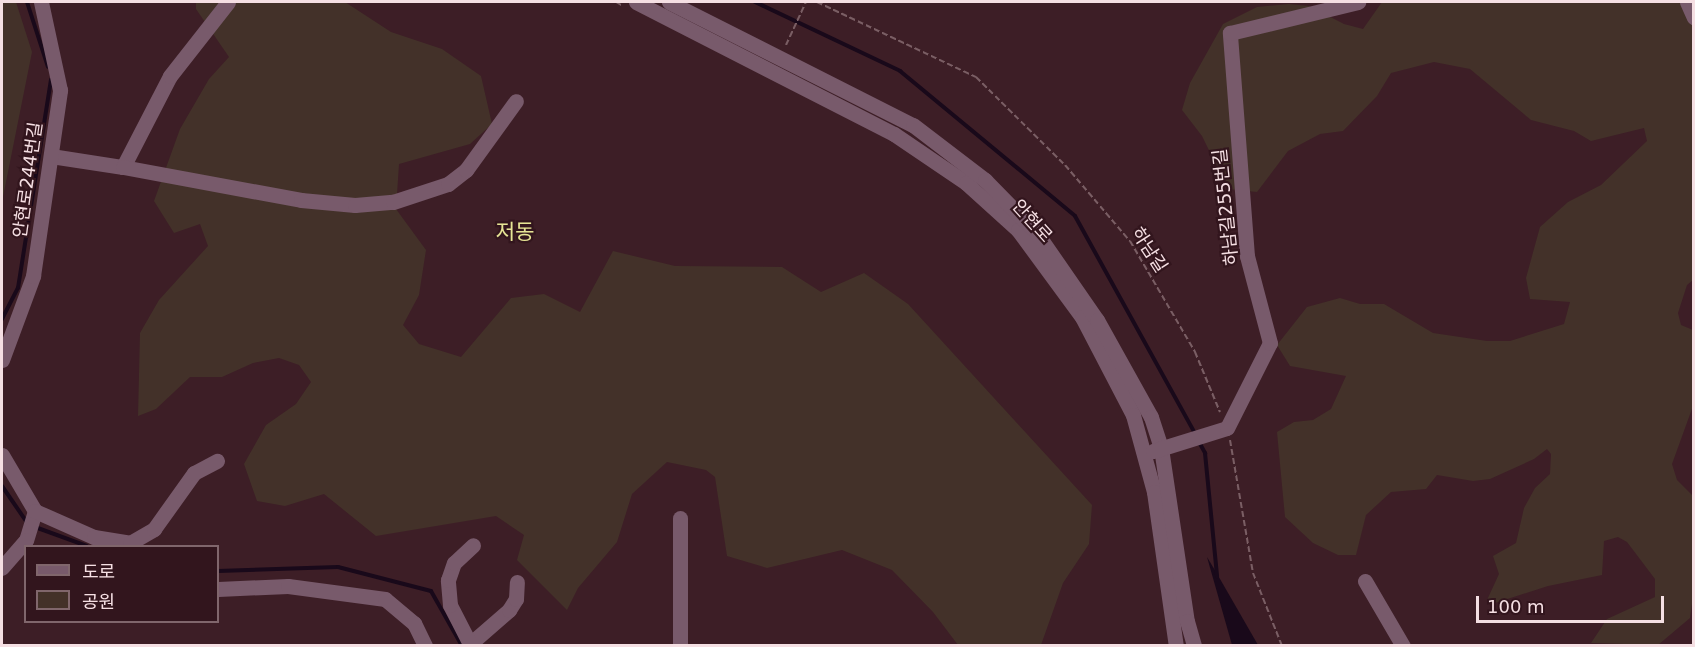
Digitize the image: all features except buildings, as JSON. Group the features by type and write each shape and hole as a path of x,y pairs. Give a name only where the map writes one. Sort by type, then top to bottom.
{"street":[{"name":"안현로244번길","path":"2,360 33,276 60,90 41,2"},
{"path":"123,166 170,76 228,2"},
{"name":"안현로","path":"669,2 913,125 985,180 1036,232 1079,290 1122,362 1151,417 1176,645"},
{"name":"하남길255번길","path":"1222,430 1270,343 1247,256 1230,33 1358,2"},
{"path":"1688,2 1694,18"},
{"name":"안현로","path":"632,5 894,134 966,183 1018,230 1061,286 1118,382 1153,450 1193,643"},
{"path":"51,156 123,166 302,200 355,205 393,202 448,184 466,170 516,101"},
{"path":"1153,450 1185,443 1222,430"},
{"path":"2,455 34,514 94,537 130,543 154,529 194,473 217,460"},
{"path":"2,568 27,537 34,514"},
{"path":"680,518 680,645"},
{"path":"27,537 39,545"},
{"path":"473,545 454,563 448,580 450,605 470,645 508,610 516,599 517,582"},
{"path":"1365,582 1403,645"},
{"path":"219,589 288,586 385,599 414,622 425,645"}],"path":[{"path":"615,2 632,5"},
{"path":"792,30 806,2"},
{"name":"하남길","path":"817,2 976,76 1065,165 1130,242 1195,352 1222,430 1253,573 1282,645"}],"green space":[{"path":"2,2 16,2 32,52 2,202"},
{"path":"196,2 345,2 391,32 442,49 481,76 492,124 470,144 399,164 396,209 426,250 419,295 403,325 419,344 461,357 511,298 544,294 580,312 613,251 675,266 782,267 821,292 864,273 908,304 1092,505 1089,544 1063,583 1041,645 958,645 933,612 892,570 842,550 767,568 727,556 715,477 706,470 667,462 632,494 617,542 578,588 567,610 517,560 524,535 496,516 376,536 324,494 285,506 257,501 244,464 266,425 296,404 311,382 299,365 279,358 253,363 222,377 190,377 156,409 138,416 140,333 159,300 208,246 200,224 174,233 154,201 180,129 209,79 229,57 196,9"},
{"path":"1382,2 1693,2 1693,280 1687,285 1678,313 1681,325 1693,330 1693,406 1672,464 1677,480 1693,496 1694,590 1690,618 1658,645 1591,643 1607,619 1655,597 1655,579 1627,542 1618,537 1604,541 1602,575 1548,586 1495,603 1487,600 1499,574 1493,556 1516,543 1524,508 1535,488 1550,474 1551,454 1547,449 1534,459 1490,479 1473,481 1437,475 1426,489 1391,492 1366,515 1356,555 1338,555 1313,543 1285,517 1277,432 1294,422 1313,420 1331,409 1346,376 1290,366 1277,345 1307,307 1340,298 1360,304 1384,304 1433,333 1487,341 1510,341 1564,324 1570,302 1530,299 1526,278 1540,227 1568,202 1601,185 1647,141 1644,128 1591,141 1574,131 1531,120 1470,69 1434,62 1391,73 1377,96 1343,131 1320,134 1288,151 1257,192 1228,189 1202,136 1182,110 1190,83 1223,24 1257,7 1289,4 1309,6 1344,24 1363,29"}],"shaded area":[{"path":"1207,557 1216,572 1258,645 1232,645"}],"waterway":[{"path":"27,2 48,67"},
{"path":"755,2 900,71 1075,216 1196,435"},
{"path":"2,319 18,288 51,80"},
{"path":"1199,442 1205,453 1217,576"},
{"path":"2,486 28,524"},
{"path":"35,527 84,545"},
{"path":"219,571 338,567 431,591 462,646"}],"district":[{"name":"저동","path":"515,232"}]}
